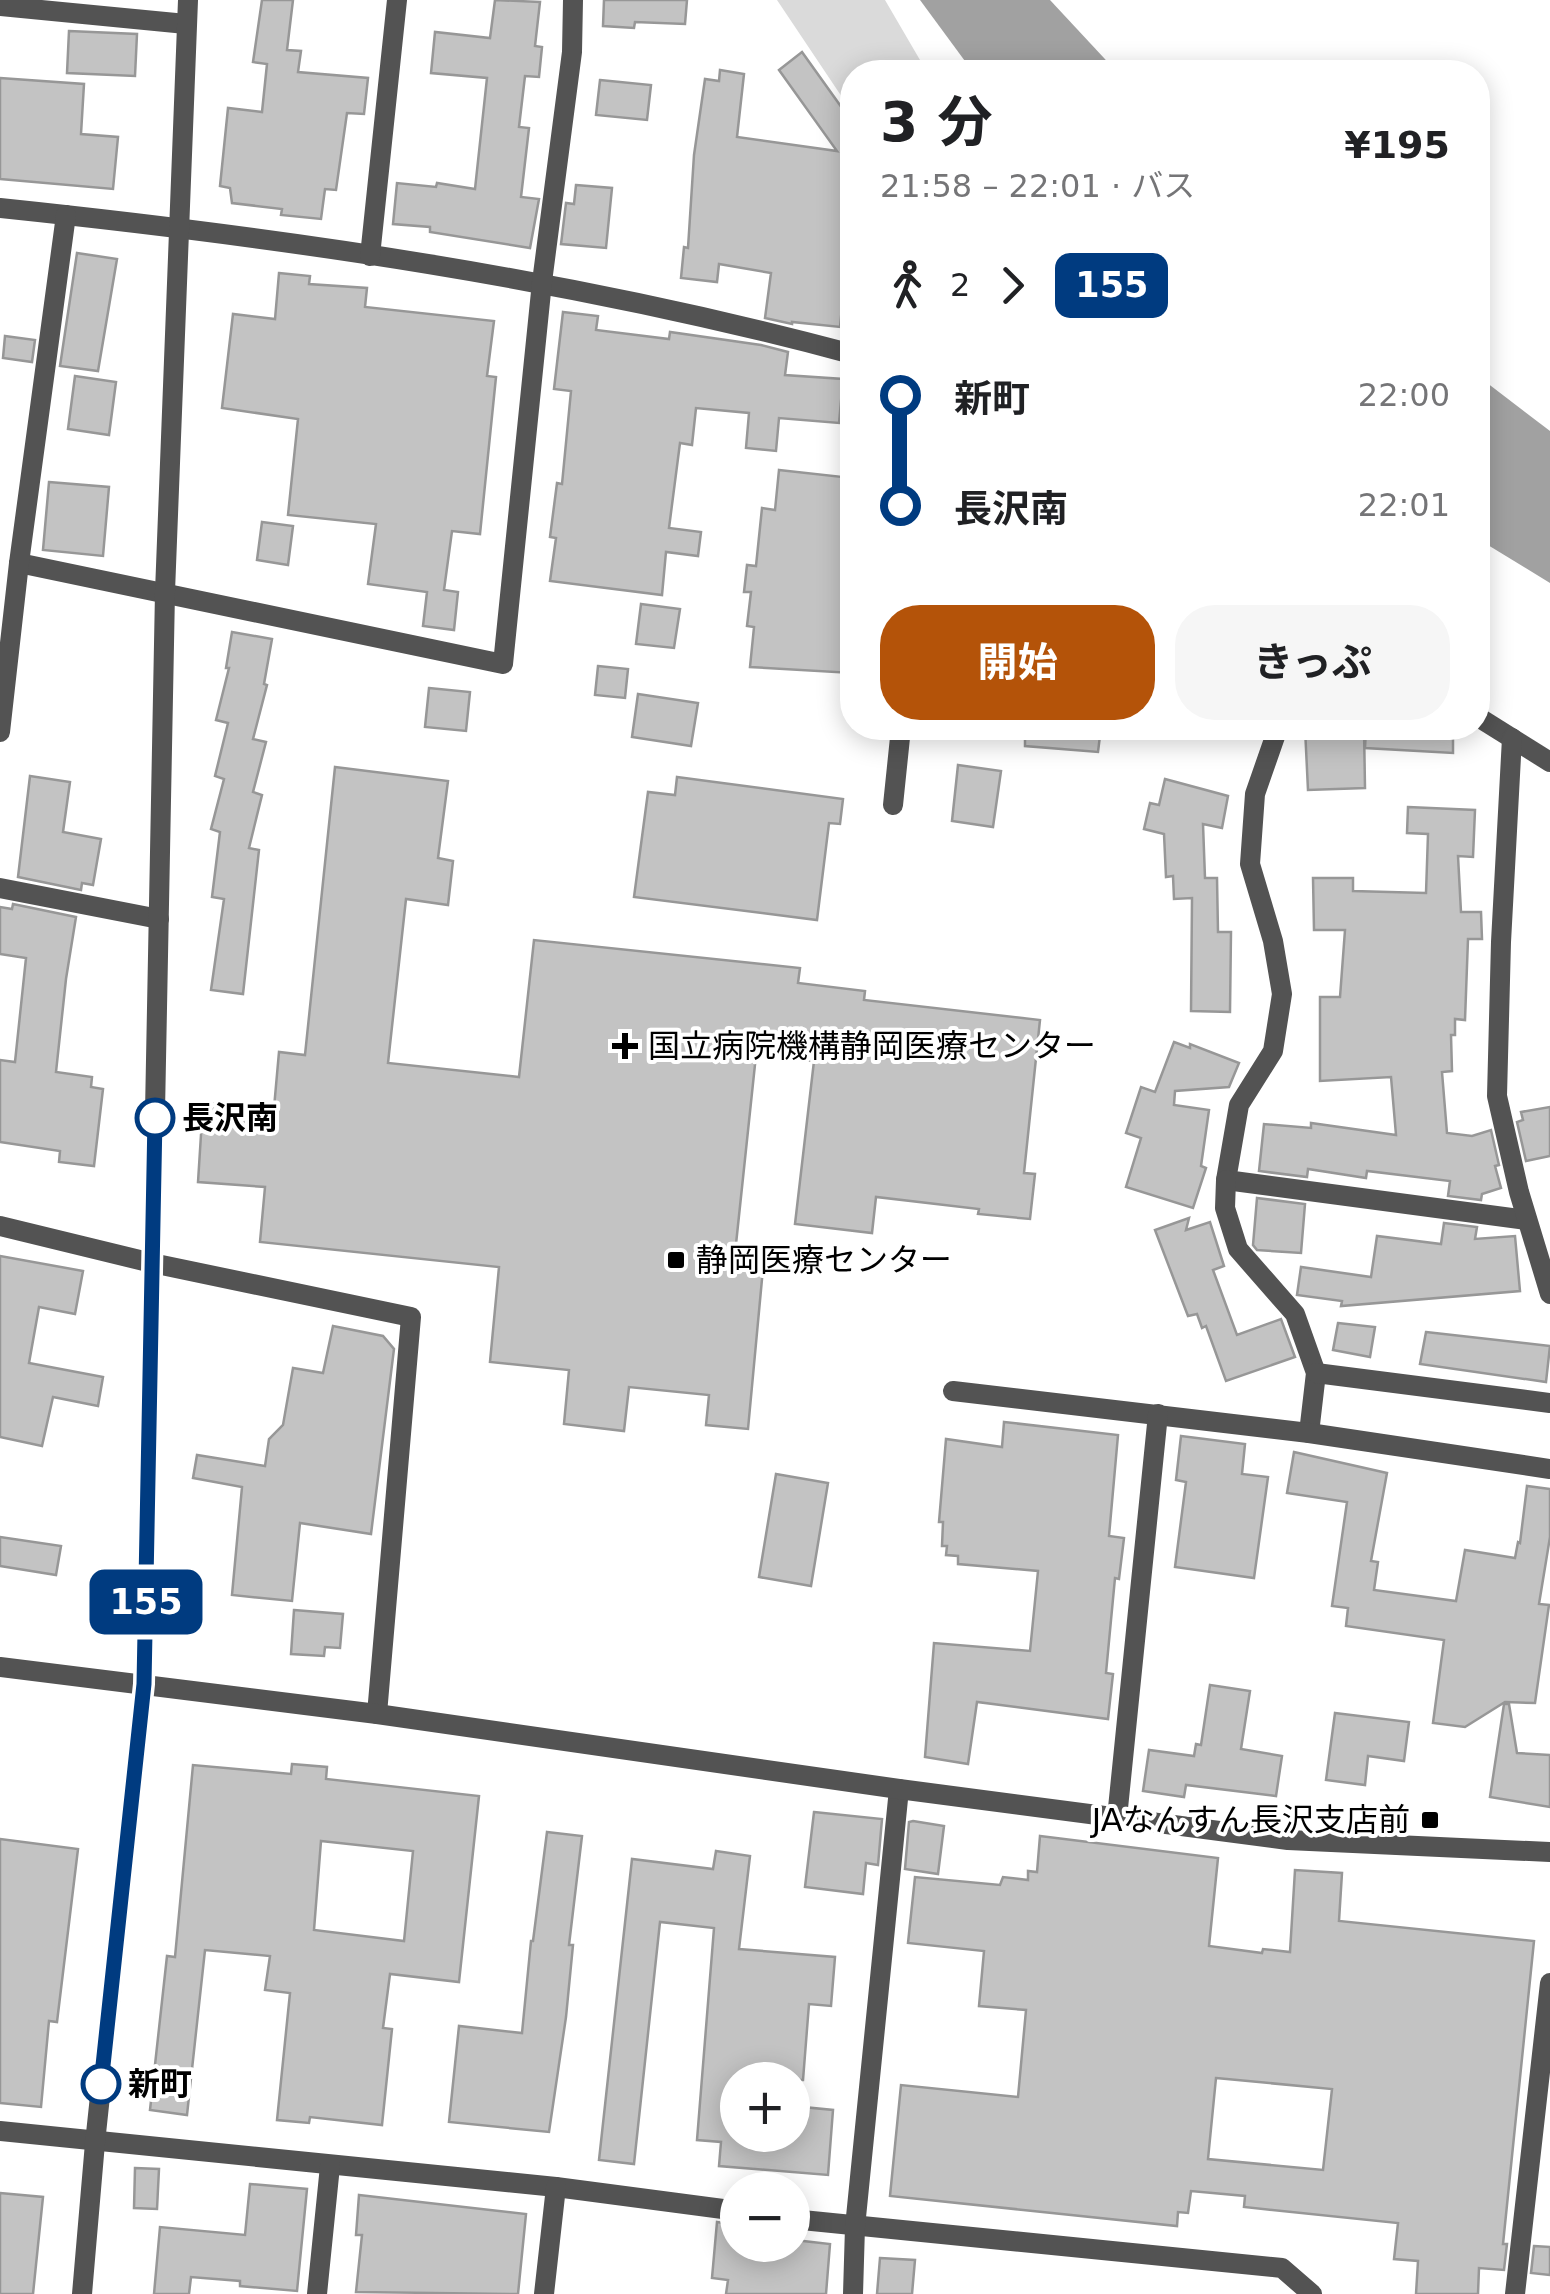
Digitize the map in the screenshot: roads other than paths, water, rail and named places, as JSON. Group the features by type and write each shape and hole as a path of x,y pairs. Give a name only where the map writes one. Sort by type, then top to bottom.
{"street":[{"path":"82,2294 144,1684 165,592 188,0"},
{"path":"370,256 397,0"},
{"path":"19,563 503,664 542,282 572,52 573,0"},
{"path":"0,6 186,24"},
{"path":"0,208 182,228 542,282 746,326 840,351"},
{"path":"0,732 66,215"},
{"path":"1490,724 1550,762"},
{"path":"1512,738 1497,1096 1527,1220 1550,1294"},
{"path":"893,805 900,740"},
{"path":"1274,740 1255,794 1250,864 1273,941 1282,994 1273,1051 1239,1105 1225,1208 1238,1249 1295,1314 1316,1373 1309,1433"},
{"path":"0,888 158,919"},
{"path":"1226,1180 1527,1220"},
{"path":"0,1226 411,1317 378,1714"},
{"path":"1316,1373 1550,1403"},
{"path":"953,1392 1309,1433 1550,1469"},
{"path":"1117,1818 1158,1414"},
{"path":"0,1667 378,1714 1288,1840 1550,1852"},
{"path":"853,2294 855,2227 898,1789"},
{"path":"1514,2294 1550,1983"},
{"path":"0,2131 556,2186 720,2209"},
{"path":"317,2294 330,2166"},
{"path":"544,2294 556,2186"},
{"path":"810,2221 1282,2268 1312,2294"}],"place":[{"name":"国立病院機構静岡医療センター","path":"625,1046"},
{"name":"長沢南","path":"155,1118"},
{"name":"静岡医療センター","path":"676,1260"},
{"name":"JAなんすん長沢支店前","path":"1430,1820"},
{"name":"新町","path":"101,2084"}]}
